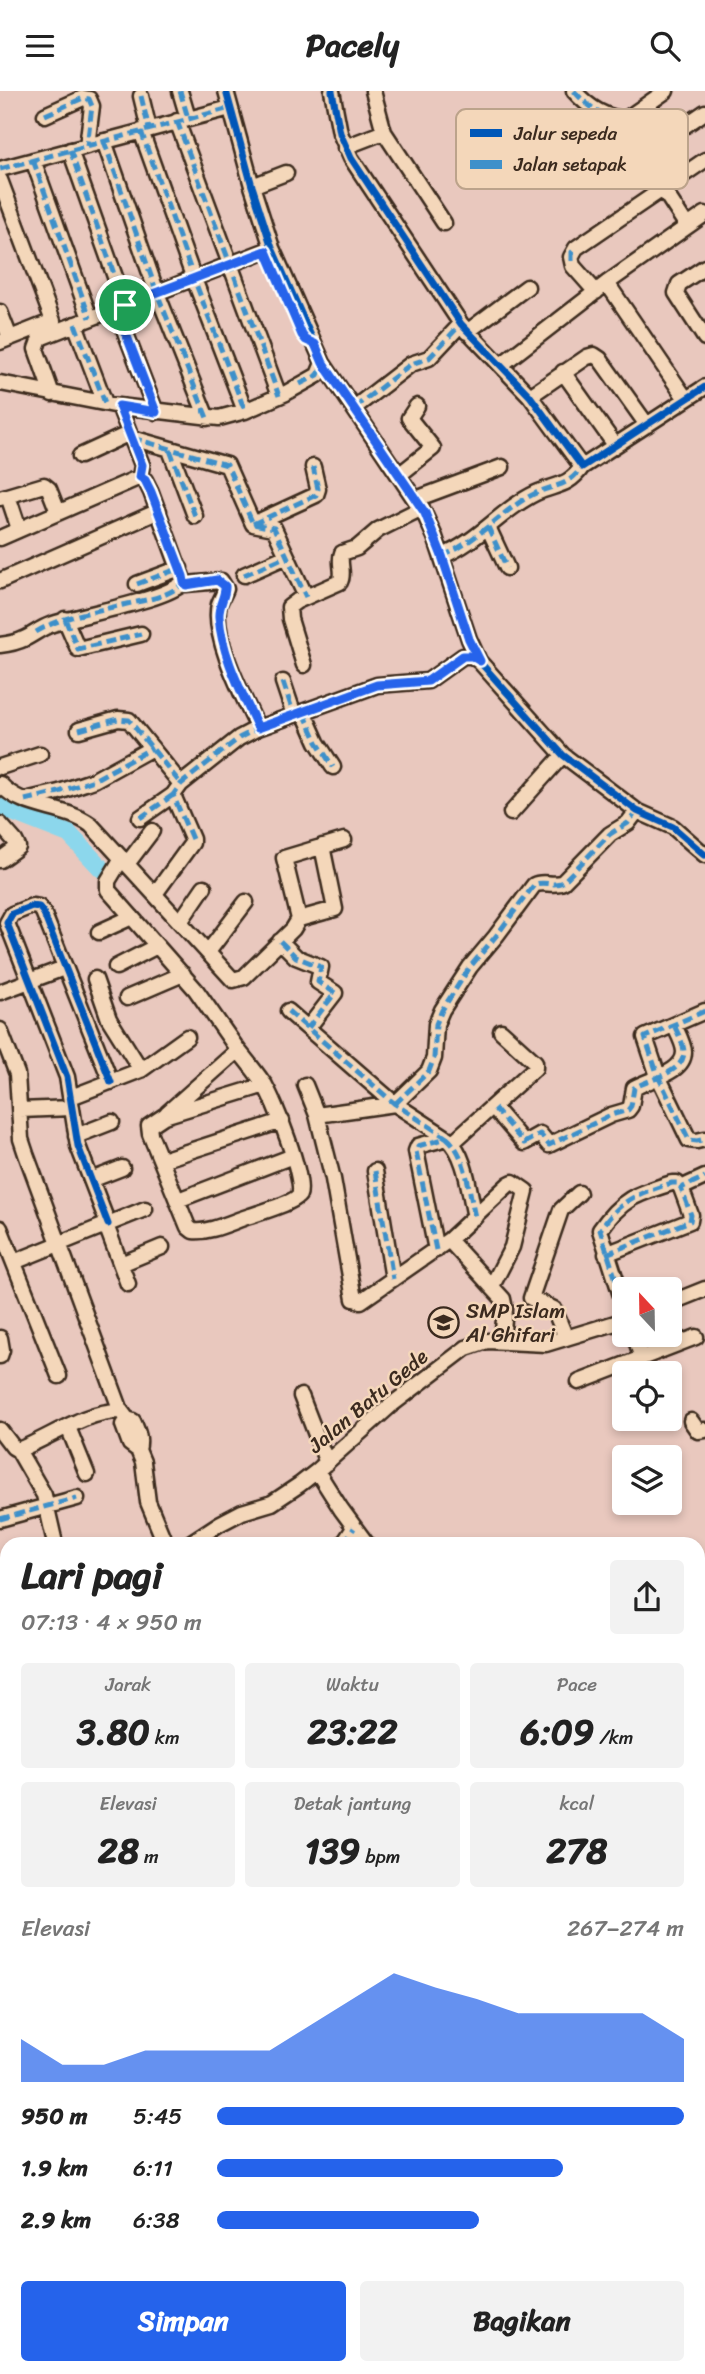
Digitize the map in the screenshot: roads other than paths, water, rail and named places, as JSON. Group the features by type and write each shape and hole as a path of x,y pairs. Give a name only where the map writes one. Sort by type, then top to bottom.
{"street":[{"path":"180,91 183,120 230,265 279,397"},
{"path":"226,91 269,250 323,363 419,504 442,556 469,639 480,661 543,735 564,755 637,811 673,827 705,855"},
{"path":"332,91 345,147 464,328 530,396 582,467"},
{"path":"373,91 384,132 444,223"},
{"path":"574,91 587,105 595,109"},
{"path":"640,109 666,91"},
{"path":"141,96 145,130 194,279 245,411"},
{"path":"45,115 83,98 89,99 92,107 87,146"},
{"path":"0,169 230,108"},
{"path":"688,123 705,111"},
{"path":"345,147 384,132"},
{"path":"104,141 157,293 207,418"},
{"path":"70,150 156,412"},
{"path":"33,160 90,318"},
{"path":"688,172 705,160"},
{"path":"252,186 286,173"},
{"path":"0,180 52,321 5,340 0,312"},
{"path":"686,399 601,288 573,265 572,252 663,189 687,226"},
{"path":"501,365 601,288 705,214"},
{"path":"52,394 36,349 38,341 90,318 269,250"},
{"path":"705,267 679,284 676,293 705,338"},
{"path":"354,408 411,364 429,358 464,328 527,287"},
{"path":"75,324 112,405 131,436 142,465 140,477"},
{"path":"530,396 587,357 597,356 647,425"},
{"path":"0,383 156,412 207,418 227,417 279,397 318,375 323,363"},
{"path":"563,372 615,445"},
{"path":"442,556 465,546 533,495 569,482 582,467 686,399 703,392"},
{"path":"399,475 433,448 409,418 417,405"},
{"path":"80,456 131,436 170,450 227,465 253,524"},
{"path":"170,450 195,516"},
{"path":"253,524 316,495 318,489 313,467"},
{"path":"304,665 288,610 292,604 340,582 342,553 358,548 378,530 419,504 502,467"},
{"path":"140,477 148,483 186,585 217,580 225,586 226,591 219,602 218,613 222,639 232,671 258,728"},
{"path":"0,538 140,477"},
{"path":"19,529 4,497 46,486 58,512"},
{"path":"0,580 159,511"},
{"path":"253,524 272,527 306,597"},
{"path":"488,527 507,568"},
{"path":"244,575 287,556"},
{"path":"136,584 182,575"},
{"path":"1,641 24,640 65,619 156,597 177,588 182,575"},
{"path":"65,619 78,649 141,633"},
{"path":"140,818 239,738 258,728 377,685 428,681 463,656 472,656 480,661"},
{"path":"283,683 299,714 333,767"},
{"path":"79,730 118,719 131,722 152,748 177,789 192,843 155,894"},
{"path":"25,800 86,783 152,748"},
{"path":"0,767 40,754"},
{"path":"510,813 564,755"},
{"path":"0,784 12,795 86,821 230,979 236,981 244,977 299,919 335,908 322,846"},
{"path":"317,1115 395,1104 429,1071 434,1058 436,1024 442,1010 470,967 534,885 556,885 563,882 610,834 628,823 637,811"},
{"path":"0,824 18,847 0,860"},
{"path":"152,831 122,862 106,885 108,890 183,974 265,1084 282,1121 300,1189 296,1199 198,1232 188,1227 149,1130 152,1123 164,1116 238,1050"},
{"path":"299,919 284,858 344,840"},
{"path":"180,922 204,887"},
{"path":"208,952 246,902"},
{"path":"111,1082 41,909 32,906 12,914 8,923 67,1077 76,1136 128,1284"},
{"path":"99,932 132,917"},
{"path":"280,941 296,957 321,967 318,982 335,992 308,1028"},
{"path":"116,967 158,946"},
{"path":"0,992 64,968"},
{"path":"127,998 183,974"},
{"path":"95,979 108,1019 141,1070"},
{"path":"288,1011 395,1104 450,1140 462,1164 475,1217"},
{"path":"705,1011 645,1037 658,1076 689,1140 697,1142 705,1139"},
{"path":"494,1108 524,1143 540,1134 545,1142 553,1145 611,1115 628,1110 634,1088 678,1067 685,1051 674,1025"},
{"path":"0,1030 17,1074 22,1139 26,1154 124,1415 133,1422 141,1441 138,1450 143,1462 148,1501 163,1537"},
{"path":"436,1250 416,1151 422,1143 450,1140 494,1108 537,1065 501,1031"},
{"path":"20,1110 71,1102 141,1070 187,1037"},
{"path":"164,1116 265,1084"},
{"path":"305,1085 317,1115 333,1179 356,1301 360,1301 436,1250 513,1182 526,1191 512,1247 492,1286"},
{"path":"162,1160 282,1121"},
{"path":"76,1136 112,1122"},
{"path":"178,1200 293,1156"},
{"path":"90,1180 122,1168"},
{"path":"375,1171 393,1279"},
{"path":"681,1188 705,1177"},
{"path":"606,1254 690,1220 691,1215 677,1183 633,1196 623,1203 600,1230 606,1254 614,1277"},
{"path":"566,1338 554,1309 531,1298 561,1210 579,1193"},
{"path":"14,1262 145,1209"},
{"path":"0,1228 59,1376"},
{"path":"449,1240 505,1304 502,1341"},
{"path":"121,1264 162,1247"},
{"path":"682,1298 705,1289"},
{"name":"Jalan Batu Gede","path":"204,1537 242,1512 277,1500 322,1467 390,1406 466,1347 481,1342 502,1341 541,1345 612,1324"},
{"path":"579,1382 696,1337"},
{"path":"0,1338 0,1356"},
{"path":"638,1347 642,1358"},
{"path":"301,1397 322,1467 361,1537"},
{"path":"18,1450 104,1414 124,1415"},
{"path":"691,1421 698,1431 705,1430"},
{"path":"68,1427 87,1474"},
{"path":"0,1430 18,1450 40,1485 54,1537"},
{"path":"0,1519 77,1498"},
{"path":"348,1537 354,1528"}],"waterway":[{"path":"0,807 69,834 102,869"}],"place":[{"name":"SMP Islam Al Ghifari","path":"443,1323"}]}
